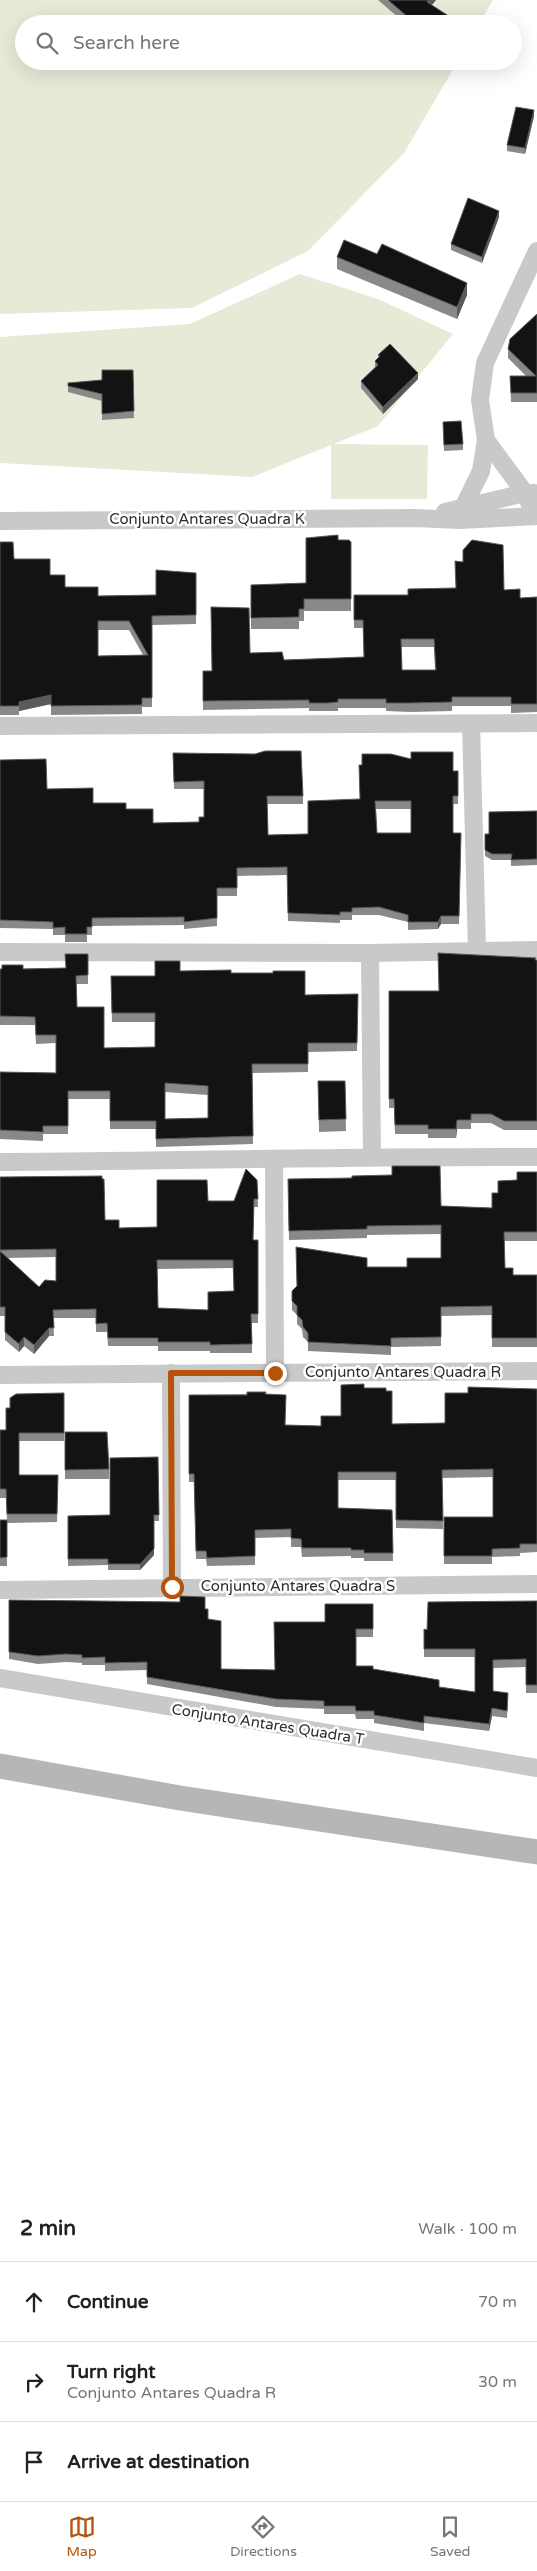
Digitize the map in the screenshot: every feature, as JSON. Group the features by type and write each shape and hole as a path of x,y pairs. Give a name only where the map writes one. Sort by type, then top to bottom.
{"main road":[{"path":"0,1766 180,1798 537,1852"}],"street":[{"path":"460,514 481,471 486,440 480,400 485,363 533,271 537,251"},
{"path":"460,514 536,516 531,493 486,440"},
{"path":"460,514 531,493"},
{"name":"Conjunto Antares Quadra K","path":"0,521 415,518 460,514"},
{"path":"0,726 537,723"},
{"path":"472,724 477,950"},
{"path":"0,952 537,950"},
{"path":"370,952 372,1156"},
{"path":"0,1162 274,1160 372,1156 537,1157"},
{"path":"274,1160 275,1373"},
{"name":"Conjunto Antares Quadra R","path":"0,1375 537,1371"},
{"path":"171,1373 172,1587"},
{"name":"Conjunto Antares Quadra S","path":"0,1590 537,1584"},
{"name":"Conjunto Antares Quadra T","path":"0,1678 537,1768"}],"green space":[{"path":"0,0 493,0 484,15 15,15 15,70 453,70 404,153 308,251 192,308 0,314"},
{"path":"300,274 378,299 453,334 378,426 334,444 428,445 427,499 331,499 331,445 252,477 0,463 0,337 190,324"}],"building":[{"path":"388,0 429,0 427,2 447,15 406,15"},
{"path":"516,107 534,110 525,148 507,145"},
{"path":"468,198 499,211 482,257 451,244"},
{"path":"344,240 377,254 382,244 467,283 457,307 337,257"},
{"path":"537,314 537,393 511,393 510,376 536,376 508,349 510,339"},
{"path":"390,344 418,373 383,407 361,381 378,365 375,361 380,356 378,355"},
{"path":"102,370 133,370 134,411 102,414 102,394 68,386 68,383 102,380"},
{"path":"461,421 463,444 444,445 443,422"},
{"path":"338,535 338,540 349,540 351,542 351,599 304,599 304,609 299,609 299,617 251,618 251,585 306,583 306,538"},
{"path":"472,540 503,545 504,590 520,589 520,598 537,597 537,704 511,704 511,697 452,697 452,702 410,703 386,703 386,699 338,699 338,702 328,703 309,703 309,700 203,701 203,671 212,671 211,607 249,608 250,653 282,652 284,660 364,657 363,620 354,620 354,595 408,595 408,589 456,588 455,561 463,562 463,550","holes":["401,639 434,639 436,670 402,670"]},
{"path":"0,542 13,542 14,559 50,559 50,575 65,575 65,587 98,587 98,596 156,595 156,570 196,573 196,615 152,616 152,698 142,698 142,705 51,706 51,695 19,702 19,706 0,706","holes":["98,621 129,621 148,655 98,656"]},
{"path":"265,751 301,751 303,796 267,796 268,835 308,834 308,801 360,799 359,765 362,765 362,754 391,754 411,759 411,752 453,752 453,771 458,771 458,796 453,796 453,833 461,833 459,916 441,916 438,922 408,922 408,915 379,907 352,908 352,912 340,912 340,915 288,913 287,867 237,868 237,888 217,888 217,918 184,922 184,917 92,918 92,927 87,927 87,934 65,934 65,927 53,928 53,922 0,920 0,760 46,759 47,789 93,788 93,803 126,803 126,809 153,809 153,823 199,822 199,817 204,817 204,781 174,782 173,753 255,754","holes":["375,801 411,801 411,833 377,833"]},
{"path":"537,811 537,859 511,860 512,854 492,854 485,850 485,834 489,834 489,812"},
{"path":"438,953 536,958 537,1121 504,1121 491,1114 471,1114 471,1120 457,1120 456,1129 428,1129 428,1125 395,1125 394,1099 389,1099 389,991 439,991"},
{"path":"65,954 88,954 88,975 76,976 77,1007 104,1007 104,1048 155,1047 155,1013 112,1013 111,976 155,976 155,961 180,961 180,971 231,970 231,973 273,973 273,971 305,971 305,995 358,994 357,1043 308,1043 308,1064 252,1064 253,1136 156,1139 156,1121 110,1121 110,1091 68,1091 68,1126 43,1126 43,1132 0,1130 0,1072 56,1073 56,1035 36,1035 35,1017 0,1016 0,969 2,969 2,965 23,965 23,969 66,968","holes":["165,1083 208,1086 208,1118 165,1119"]},
{"path":"318,1081 345,1081 346,1119 319,1120"},
{"path":"392,1166 440,1166 441,1206 492,1208 492,1193 498,1193 498,1181 517,1180 517,1172 537,1172 537,1232 504,1232 505,1268 513,1268 513,1275 537,1275 537,1338 492,1338 492,1306 441,1307 441,1337 391,1338 391,1346 308,1342 308,1333 303,1327 302,1320 297,1315 297,1306 292,1301 292,1291 297,1286 296,1247 367,1258 367,1267 407,1267 407,1258 441,1258 441,1225 367,1226 367,1229 289,1231 288,1179 392,1175"},
{"path":"246,1169 257,1180 258,1199 254,1199 253,1240 258,1240 258,1314 251,1314 252,1344 210,1345 210,1342 158,1342 158,1338 108,1338 107,1323 96,1324 96,1309 53,1310 54,1328 49,1328 34,1345 24,1337 19,1344 5,1332 5,1307 0,1307 0,1251 39,1287 45,1280 56,1281 56,1249 0,1250 0,1177 102,1176 102,1179 104,1179 105,1220 119,1220 119,1228 157,1227 157,1180 207,1180 208,1201 234,1201","holes":["157,1260 233,1260 234,1291 208,1292 208,1310 158,1308"]},
{"path":"364,1384 364,1388 386,1388 386,1391 392,1391 392,1424 445,1423 445,1393 468,1393 468,1387 537,1389 537,1544 520,1544 520,1548 492,1549 492,1556 444,1556 444,1517 493,1517 493,1469 442,1470 443,1521 396,1520 396,1472 338,1472 338,1508 392,1510 393,1553 364,1553 364,1550 351,1550 351,1548 302,1548 301,1539 291,1538 291,1529 255,1530 255,1556 207,1558 206,1551 196,1551 194,1474 189,1474 189,1395 247,1395 247,1392 266,1392 265,1394 286,1395 285,1425 321,1426 321,1416 341,1416 341,1385"},
{"path":"64,1393 64,1433 19,1433 19,1475 58,1475 57,1514 7,1514 6,1489 0,1489 0,1430 6,1430 6,1408 10,1408 10,1398 16,1394"},
{"path":"65,1432 107,1432 109,1469 65,1470"},
{"path":"158,1457 159,1515 154,1515 154,1549 140,1564 108,1564 108,1559 68,1559 68,1516 110,1515 110,1458"},
{"path":"0,1520 7,1520 7,1557 0,1558"},
{"path":"180,1596 205,1597 205,1609 208,1609 208,1619 221,1621 221,1669 275,1670 274,1622 325,1622 325,1604 373,1604 373,1629 356,1629 356,1666 373,1666 373,1669 439,1680 439,1687 475,1692 475,1649 424,1649 424,1629 427,1630 428,1602 537,1601 537,1685 526,1685 526,1659 493,1660 493,1691 508,1693 507,1711 492,1708 489,1724 424,1716 424,1723 374,1715 374,1711 356,1711 355,1706 324,1706 324,1701 276,1699 147,1677 147,1662 105,1663 105,1657 82,1658 82,1655 66,1654 38,1656 9,1652 9,1600 180,1602"}],"route":[{"path":"172,1587 171,1373 275,1373"}]}
